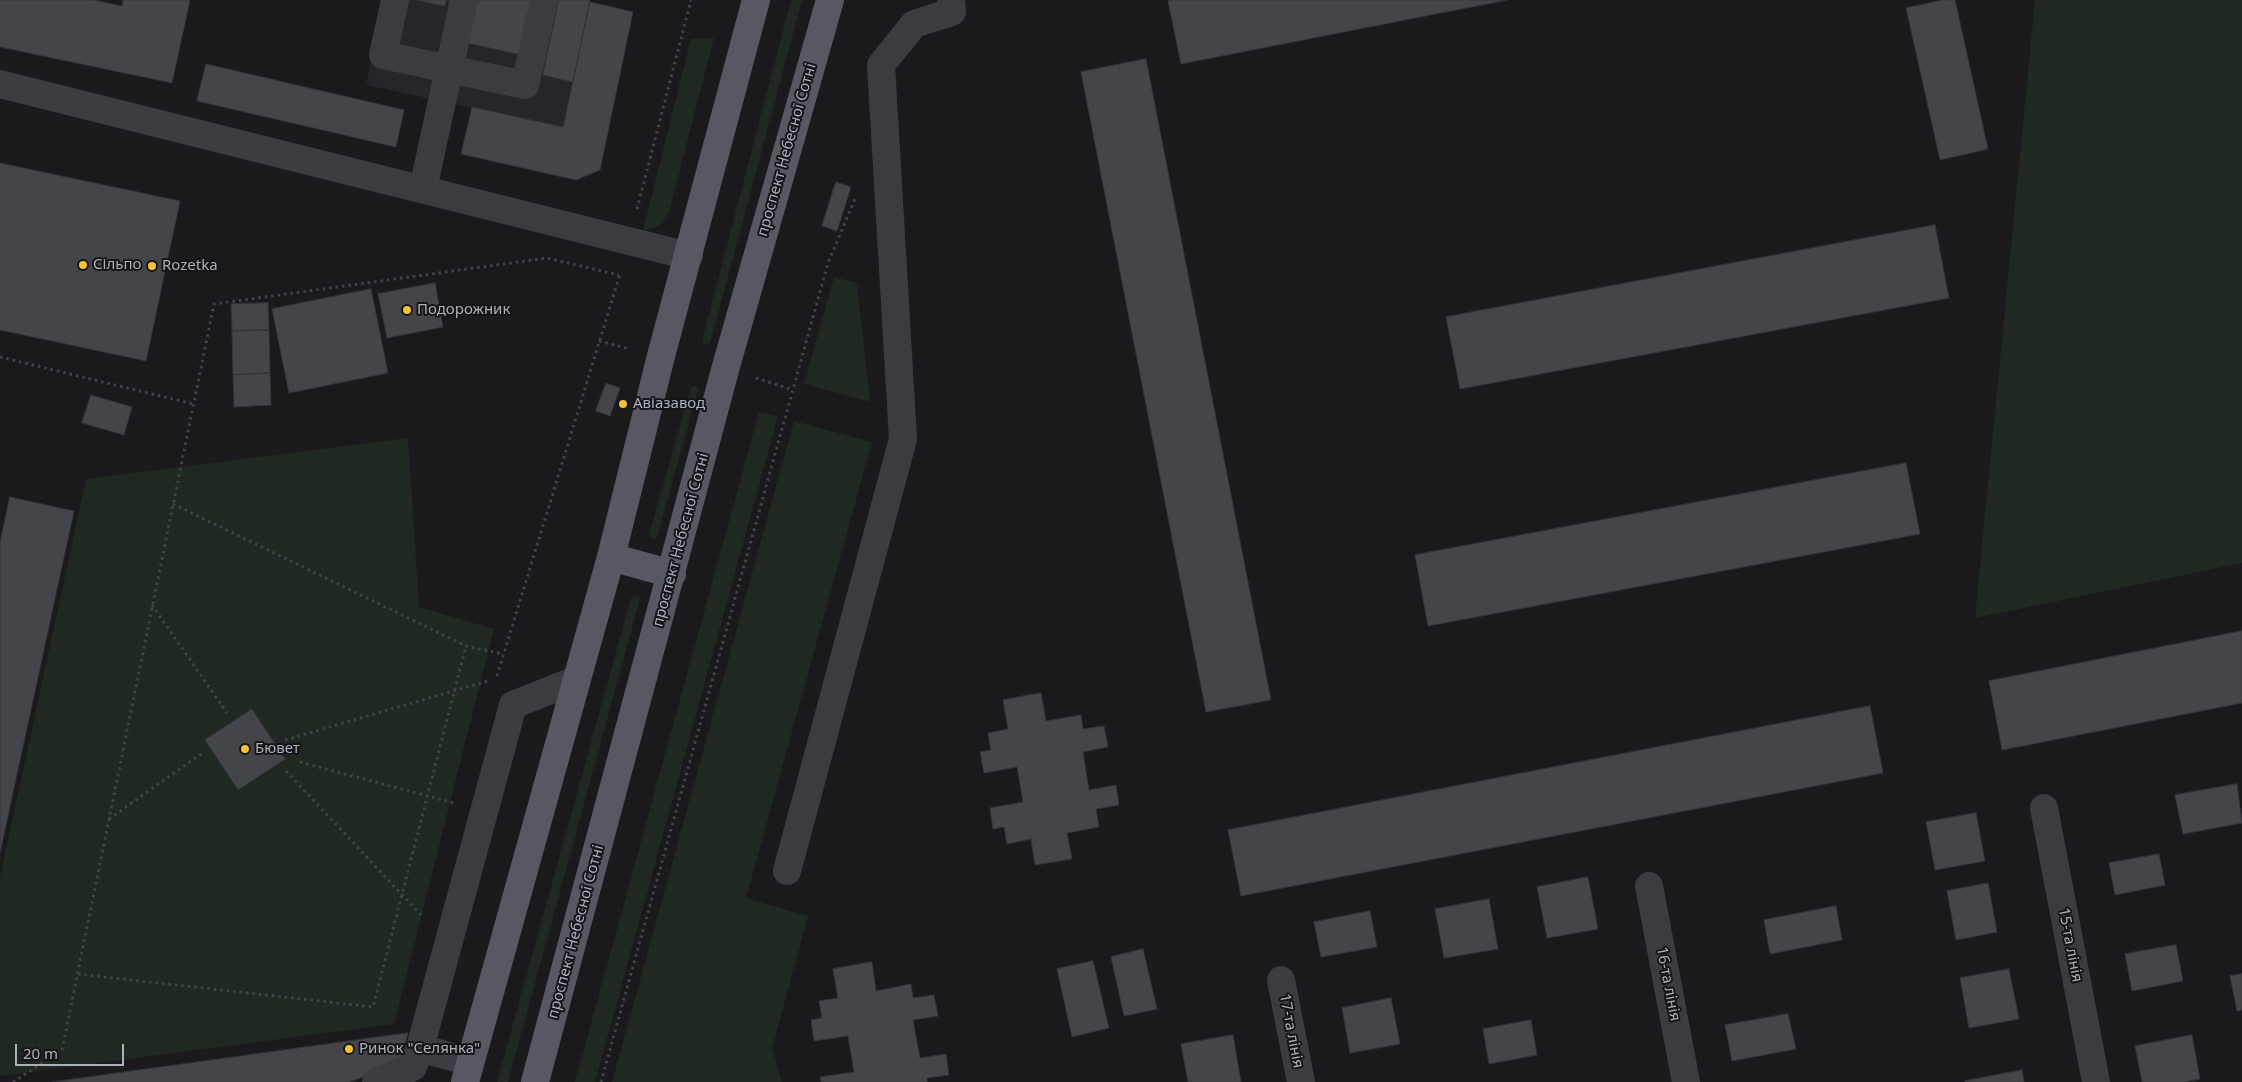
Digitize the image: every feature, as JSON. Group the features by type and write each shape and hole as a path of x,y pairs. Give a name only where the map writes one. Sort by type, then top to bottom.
{"main road":[{"path":"467,1072 611,557 756,0"},
{"name":"проспект Небесної Сотні","path":"535,1082 725,370 830,0"},
{"path":"611,557 672,574"}],"street":[{"path":"395,0 383,54 525,85 544,0"},
{"path":"423,189 464,0"},
{"path":"787,871 903,439 881,65 914,24 952,12 951,0"},
{"path":"0,84 689,256"},
{"path":"414,1066 513,705 576,680"},
{"name":"15-та лінія","path":"2044,808 2096,1082"},
{"name":"16-та лінія","path":"1649,886 1686,1082"},
{"name":"17-та лінія","path":"1281,980 1301,1082"},
{"path":"376,1082 414,1066 467,1072"}],"path":[{"path":"285,740 496,678 619,275 691,0"},
{"path":"601,1082 828,263 858,191"},
{"path":"13,1082 62,1050 214,304 547,258 619,275"},
{"path":"0,357 193,404"},
{"path":"758,378 793,390"},
{"path":"173,504 466,646 503,654"},
{"path":"152,604 227,713"},
{"path":"78,974 373,1007 466,646"},
{"path":"109,819 201,754"},
{"path":"300,762 484,811"},
{"path":"286,771 448,945"}],"shaded area":[{"path":"385,0 590,0 563,127 366,85"},
{"path":"791,0 802,0 710,344 705,345 702,341"},
{"path":"2035,0 2242,0 2242,563 1975,618"},
{"path":"714,38 669,212 659,225 652,229 643,230 691,39"},
{"path":"834,277 857,283 870,402 804,384"},
{"path":"695,385 698,389 657,538 652,539 649,535 691,387"},
{"path":"759,412 778,416 595,1082 575,1082"},
{"path":"794,421 872,442 746,898 808,916 772,1049 782,1082 612,1082"},
{"path":"408,438 419,607 494,629 394,1024 0,1076 0,877 86,479"},
{"path":"636,595 640,599 508,1082 497,1082 631,598"}],"building":[{"path":"0,0 94,0 122,6 123,0 190,0 172,83 0,47"},
{"path":"417,0 446,0 445,6"},
{"path":"478,0 534,0 522,55 468,43"},
{"path":"559,0 590,0 573,82 543,75"},
{"path":"1507,0 1181,64 1168,1"},
{"path":"1943,0 1955,0 1988,149 1940,160 1906,8"},
{"path":"590,2 633,12 600,170 576,180 461,154 472,107 563,127"},
{"path":"1146,59 1271,700 1206,712 1081,72"},
{"path":"206,64 404,110 396,147 197,101"},
{"name":"Сільпо","path":"0,163 180,201 146,361 0,330"},
{"path":"836,182 851,187 837,231 822,226"},
{"path":"1935,225 1949,298 1460,389 1446,317"},
{"path":"435,283 443,327 387,338 378,294"},
{"path":"371,289 388,373 289,393 272,309"},
{"path":"268,303 269,330 232,331 231,304"},
{"path":"269,330 270,373 233,375 232,331"},
{"path":"270,373 271,405 234,407 233,375"},
{"path":"606,383 620,388 610,416 596,411"},
{"path":"91,395 132,407 124,435 82,423"},
{"path":"1906,463 1920,534 1428,626 1415,555"},
{"path":"10,497 74,511 0,853 0,542"},
{"path":"2242,631 2242,703 2002,750 1989,681"},
{"path":"1041,693 1046,721 1081,715 1083,729 1104,726 1108,747 1083,752 1089,790 1116,785 1119,805 1096,809 1099,827 1067,833 1072,859 1035,865 1031,839 1007,844 1004,827 993,829 990,808 1023,802 1017,767 984,773 980,752 991,750 988,733 1008,729 1003,700"},
{"path":"1870,706 1883,773 1241,896 1228,830"},
{"name":"Бювет","path":"252,709 285,759 238,790 205,740"},
{"path":"2237,784 2242,823 2183,834 2175,795"},
{"path":"1976,813 1985,861 1935,870 1926,822"},
{"path":"2159,854 2165,885 2115,895 2109,863"},
{"path":"1588,877 1598,929 1547,938 1537,887"},
{"path":"1988,883 1997,932 1956,940 1947,891"},
{"path":"1489,899 1498,949 1444,958 1435,909"},
{"path":"1836,906 1842,940 1770,954 1764,920"},
{"path":"1370,911 1377,947 1321,957 1314,922"},
{"path":"2176,945 2183,981 2132,991 2125,954"},
{"path":"1143,949 1157,1009 1124,1016 1111,957"},
{"path":"1093,961 1109,1028 1072,1037 1057,969"},
{"path":"872,962 876,991 911,984 913,998 934,995 938,1016 913,1020 920,1058 946,1054 949,1075 927,1078 927,1082 821,1082 820,1077 854,1072 848,1036 814,1041 811,1020 822,1018 819,1001 838,998 833,969"},
{"path":"2009,969 2019,1019 1969,1028 1960,978"},
{"path":"2242,974 2242,1010 2237,1011 2230,976"},
{"path":"1391,998 1400,1044 1350,1053 1342,1008"},
{"path":"1788,1014 1796,1049 1732,1061 1725,1025"},
{"path":"1531,1020 1537,1055 1489,1064 1483,1029"},
{"name":"Ринок \"Селянка\"","path":"408,1033 399,1064 349,1082 52,1082"},
{"path":"1233,1035 1241,1082 1188,1082 1181,1044"},
{"path":"2192,1035 2200,1079 2184,1082 2142,1082 2135,1046"},
{"path":"2022,1070 2024,1082 1965,1082 1965,1081"}],"place":[{"name":"Сільпо","path":"83,265"},
{"name":"Rozetka","path":"152,266"},
{"name":"Подорожник","path":"407,310"},
{"name":"Авіазавод","path":"623,404"},
{"name":"Бювет","path":"245,749"},
{"name":"Ринок \"Селянка\"","path":"349,1049"}]}
